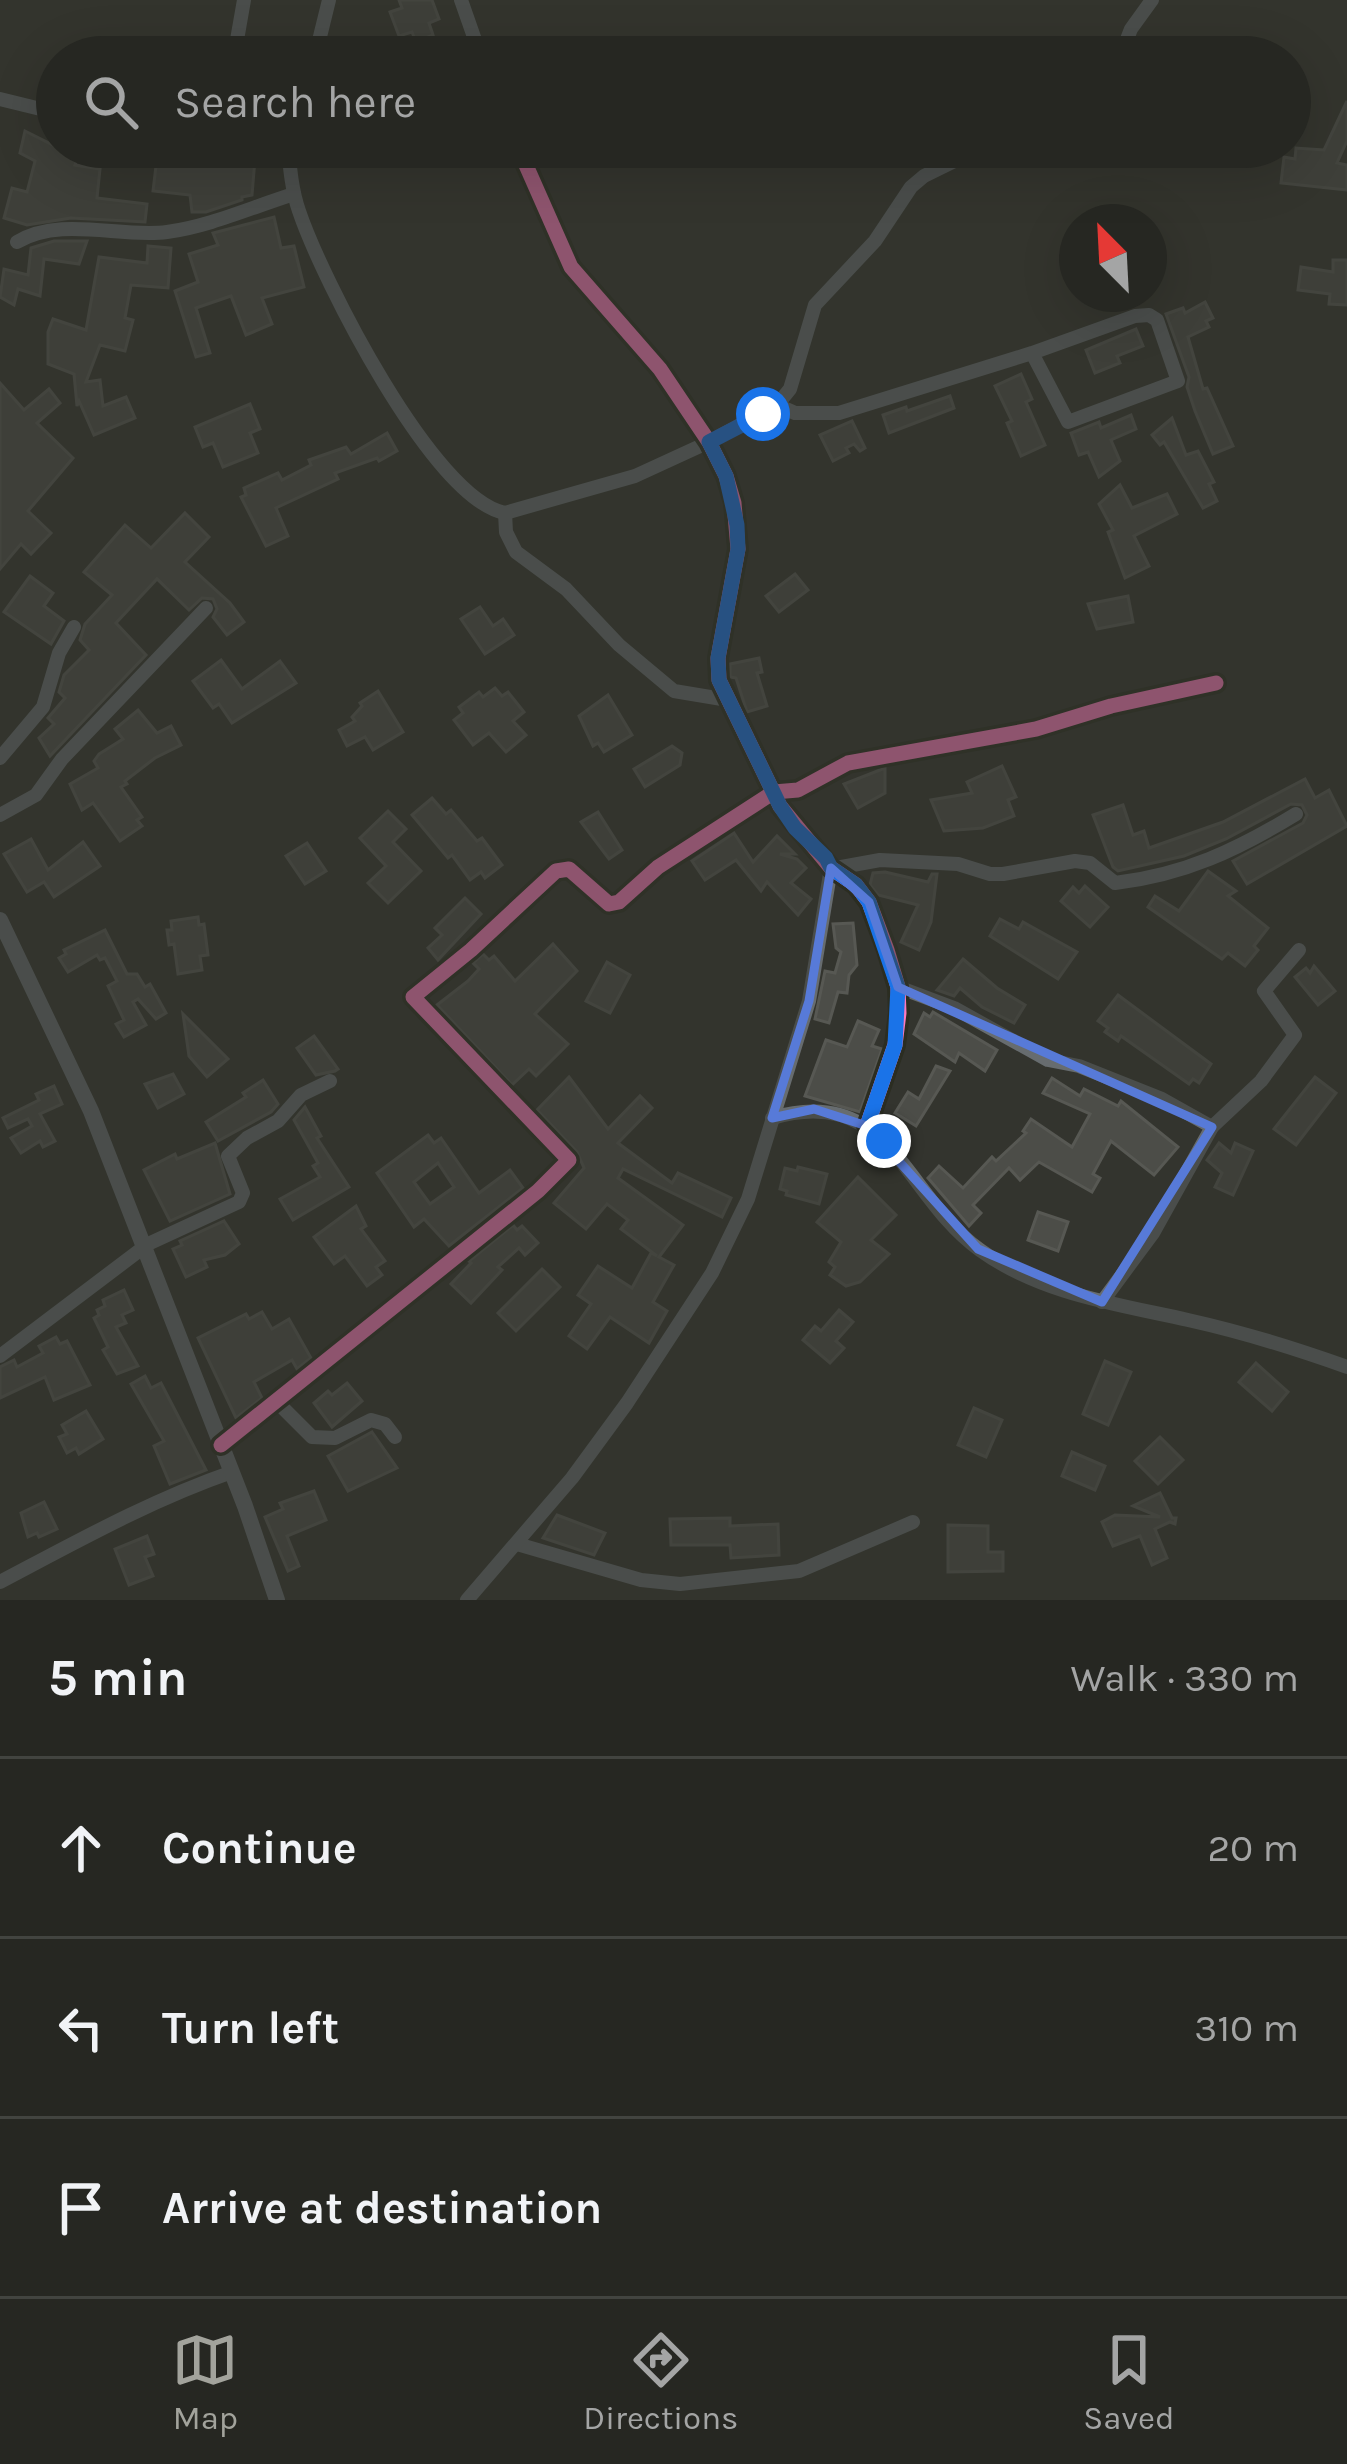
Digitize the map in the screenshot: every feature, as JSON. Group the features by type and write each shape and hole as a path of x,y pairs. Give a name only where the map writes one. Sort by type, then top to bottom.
{"street":[{"path":"238,36 244,0"},
{"path":"320,36 329,0"},
{"path":"461,0 474,36"},
{"path":"1128,36 1152,0"},
{"path":"0,99 36,107"},
{"path":"291,168 294,194 339,306 396,402 448,471 478,498 505,513 635,476 777,404 790,388 815,305 875,241 911,188 940,168"},
{"path":"527,168 571,267 660,369 726,476 738,549 718,658 719,680 795,828 869,902 898,987 895,1045 867,1126"},
{"path":"17,242 51,230 173,231 294,194"},
{"path":"777,404 795,413 839,412 1150,314 1178,381 1068,422 1032,353"},
{"path":"505,513 506,532 517,552 566,589 619,645 674,691 728,700"},
{"path":"0,815 36,795 62,759 206,608"},
{"path":"0,758 43,707 59,653 74,627"},
{"path":"221,1444 538,1191 569,1160 413,997 556,871 569,869 601,900 619,902 669,860 774,792 798,790 848,763 1036,729 1111,706 1216,683"},
{"path":"831,868 880,860 958,864 1003,874 1075,861 1090,863 1115,884 1206,864 1296,814"},
{"path":"467,1600 627,1403 712,1273 748,1198 809,1001 831,868"},
{"path":"0,920 91,1111 277,1600"},
{"path":"1102,1302 1153,1233 1212,1127 1261,1081 1295,1035 1264,991 1299,950"},
{"path":"898,987 954,1008 1048,1060 1079,1066 1162,1100 1212,1127"},
{"path":"0,1356 148,1244 239,1202 242,1193 228,1156 247,1138 278,1121 301,1095 330,1081"},
{"path":"772,1118 814,1109 867,1126 945,1218 978,1249 1018,1273 1102,1302 1277,1342 1347,1367"},
{"path":"277,1402 312,1437 335,1438 371,1420 385,1424 395,1437"},
{"path":"0,1582 60,1547 184,1489 232,1472"},
{"path":"517,1544 641,1580 680,1584 799,1571 913,1522"}],"highlighted area":[{"path":"831,868 869,902 898,987 1212,1127 1102,1302 978,1249 867,1126 814,1109 772,1118 809,1001"}],"building":[{"path":"399,0 432,0 439,19 429,23 433,35 414,36 412,32 399,36 390,12 402,8"},
{"path":"1347,101 1347,141 1337,163 1347,165 1347,190 1281,183 1283,168 1311,168 1311,149 1324,150"},
{"path":"25,131 36,136 36,168 100,169 97,198 147,204 145,222 71,218 27,225 4,218 12,188 27,192 35,161 20,153"},
{"path":"156,168 254,168 252,195 206,212 192,212 190,195 153,191"},
{"path":"274,217 281,248 294,246 304,287 262,298 272,324 246,335 231,296 196,308 210,353 196,357 175,291 198,282 189,254 218,245 213,233"},
{"path":"54,241 87,241 79,264 44,259 40,296 18,289 14,305 0,297 4,269 28,275 31,248"},
{"path":"148,246 171,248 168,288 131,285 125,318 133,320 125,351 100,345 86,382 100,380 103,406 126,397 135,418 94,435 79,401 77,406 74,374 48,364 48,332 53,319 86,330 99,257 147,263"},
{"path":"1333,260 1347,260 1347,305 1329,304 1330,294 1298,290 1301,267 1333,272"},
{"path":"1205,302 1213,318 1206,321 1209,327 1188,337 1203,389 1207,388 1233,446 1213,454 1166,314 1183,308 1185,313"},
{"path":"1136,329 1143,346 1117,356 1120,363 1095,373 1086,350"},
{"path":"1021,374 1032,399 1026,402 1045,445 1021,456 1007,423 1012,421 995,386"},
{"path":"0,383 24,410 49,389 60,403 37,423 73,458 28,511 51,533 31,554 21,544 0,569"},
{"path":"950,396 954,408 889,433 883,415"},
{"path":"250,404 260,429 250,433 258,453 223,467 213,443 203,447 195,427"},
{"path":"1131,415 1136,429 1111,440 1120,461 1099,477 1088,452 1079,455 1071,433 1099,422 1101,428"},
{"path":"1172,418 1186,455 1198,451 1214,482 1209,484 1217,501 1203,508 1164,442 1160,445 1152,435"},
{"path":"852,421 865,448 860,451 854,444 846,448 849,453 833,461 820,435"},
{"path":"387,433 397,451 335,473 338,479 276,508 288,536 266,546 241,497 246,495 244,488 278,473 282,480 311,465 309,460 346,447 351,454"},
{"path":"1120,485 1132,508 1167,494 1177,514 1134,536 1149,566 1125,578 1108,532 1113,530 1099,504"},
{"path":"185,513 209,537 185,562 244,622 227,635 213,617 217,609 213,599 202,598 189,610 157,579 116,623 146,655 50,756 39,738 54,724 48,718 65,698 59,692 64,675 89,650 80,640 85,624 112,595 84,572 125,525 151,548"},
{"path":"795,574 808,590 779,612 766,596"},
{"path":"30,576 53,593 44,606 64,621 51,644 4,612"},
{"path":"1128,596 1133,622 1097,629 1088,604"},
{"path":"480,607 493,626 503,619 514,635 485,654 461,619"},
{"path":"759,658 762,672 757,673 767,706 747,712 736,678 730,677 730,664"},
{"path":"221,660 242,689 280,661 296,683 232,723 219,704 213,708 193,681"},
{"path":"495,688 502,696 508,692 524,712 513,721 526,735 506,752 489,733 473,745 454,720 463,713 459,707 479,692 483,697"},
{"path":"378,691 403,732 373,750 365,737 347,746 339,730 355,721 352,717 360,703"},
{"path":"608,695 632,735 604,752 598,743 593,746 579,716"},
{"path":"138,710 157,733 171,726 181,745 155,758 121,787 142,817 137,820 142,826 120,841 93,803 82,810 70,784 98,768 94,761 99,754 123,739 115,729"},
{"path":"672,746 682,753 680,765 645,787 634,769"},
{"path":"1002,766 1016,797 1008,800 1014,816 983,828 944,831 931,800 972,793 967,782"},
{"path":"885,768 885,793 858,808 844,784"},
{"path":"1305,779 1315,798 1329,790 1347,826 1247,884 1233,861 1303,823 1307,815 1302,805 1291,804 1184,856 1118,871 1093,815 1123,805 1133,835 1144,831 1149,848 1223,822"},
{"path":"432,798 446,814 451,810 477,841 482,838 502,865 485,878 481,872 470,880 412,815"},
{"path":"388,811 406,829 393,842 421,871 388,903 368,883 386,866 360,838"},
{"path":"598,812 622,850 609,859 581,822"},
{"path":"734,833 753,862 777,836 795,854 780,854 797,859 806,868 791,883 811,899 798,915 767,882 761,891 736,860 705,880 692,861"},
{"path":"31,839 48,870 83,842 100,866 54,897 44,882 27,892 4,854"},
{"path":"307,843 326,871 305,884 286,856"},
{"path":"1208,871 1236,891 1228,896 1268,928 1245,966 1228,953 1222,959 1148,907 1155,896 1179,911"},
{"path":"873,873 928,882 937,874 931,922 919,950 901,942 918,905 878,895 870,885"},
{"path":"1085,886 1108,907 1090,927 1061,901 1073,887 1079,893"},
{"path":"465,898 481,914 438,960 428,948 442,935 435,928"},
{"path":"198,917 199,925 204,924 208,955 200,956 202,970 178,974 167,930 172,930 171,921"},
{"path":"1000,919 1019,929 1023,922 1077,952 1058,979 990,936"},
{"path":"853,923 857,965 849,975 847,993 838,992 829,1023 815,1019 825,971 835,973 841,952 836,948 833,924"},
{"path":"105,930 127,974 137,974 145,987 150,984 166,1013 156,1019 138,999 133,1002 146,1025 124,1037 116,1024 124,1020 108,986 117,981 105,958 100,960 97,955 68,972 59,958 66,954 64,950"},
{"path":"553,944 577,971 535,1014 568,1044 536,1076 529,1069 512,1085 437,1005 479,969 473,963 483,954 489,960 494,956 515,981"},
{"path":"963,959 1025,1005 1014,1023 982,1007 960,988 954,996 937,990"},
{"path":"607,962 630,975 610,1013 586,1001"},
{"path":"1314,966 1335,991 1318,1005 1295,977 1306,968 1310,973"},
{"path":"1118,995 1211,1064 1199,1083 1193,1079 1189,1084 1121,1036 1118,1041 1105,1032 1108,1028 1098,1021"},
{"path":"933,1012 997,1050 985,1071 959,1053 955,1062 914,1034 924,1013 930,1017"},
{"path":"183,1014 228,1059 207,1077 189,1056"},
{"path":"858,1021 879,1030 872,1046 882,1049 860,1112 805,1096 826,1040 847,1047"},
{"path":"314,1036 338,1069 335,1071 316,1075 297,1048"},
{"path":"936,1066 950,1071 916,1126 895,1113 908,1092 919,1099"},
{"path":"173,1074 184,1094 158,1108 145,1084"},
{"path":"569,1077 608,1129 640,1096 652,1108 618,1143 672,1183 678,1173 731,1198 722,1217 623,1169 618,1178 683,1225 659,1257 674,1265 653,1302 667,1311 649,1343 610,1317 587,1349 569,1336 591,1304 578,1295 598,1266 632,1288 651,1253 657,1256 621,1229 628,1220 607,1204 586,1229 554,1203 584,1168 577,1152 537,1110"},
{"path":"1315,1077 1336,1093 1296,1145 1274,1129"},
{"path":"1052,1078 1080,1096 1084,1089 1118,1106 1121,1101 1178,1147 1154,1175 1111,1141 1093,1174 1100,1178 1092,1192 1039,1162 1020,1180 1009,1168 973,1205 981,1213 969,1226 928,1178 939,1166 963,1188 992,1157 996,1161 1026,1133 1031,1119 1072,1147 1090,1114 1043,1093"},
{"path":"263,1080 278,1104 218,1141 206,1122 246,1097 243,1093"},
{"path":"54,1086 62,1104 40,1114 55,1141 43,1147 40,1141 21,1153 11,1138 32,1126 28,1119 8,1128 3,1118 39,1100 36,1094"},
{"path":"305,1107 321,1136 317,1138 349,1187 293,1220 280,1199 320,1177 313,1166 318,1163 294,1120"},
{"path":"428,1135 434,1143 441,1138 479,1193 510,1170 523,1188 449,1246 424,1219 414,1227 377,1173","holes":["438,1163 454,1187 430,1204 414,1182"]},
{"path":"215,1143 230,1194 170,1221 144,1170 175,1154 177,1159"},
{"path":"1219,1143 1231,1153 1235,1143 1253,1151 1233,1195 1215,1187 1222,1173 1207,1160"},
{"path":"798,1167 827,1174 819,1204 780,1189 785,1168 797,1171"},
{"path":"858,1177 896,1215 871,1240 889,1254 860,1282 846,1286 830,1275 835,1267 829,1262 841,1242 817,1222"},
{"path":"356,1206 366,1226 361,1229 385,1261 376,1267 382,1275 367,1286 345,1256 334,1264 314,1237"},
{"path":"1038,1212 1068,1222 1058,1251 1028,1240"},
{"path":"224,1221 239,1244 225,1255 204,1260 207,1267 186,1277 173,1249 182,1245 180,1241"},
{"path":"513,1225 517,1230 522,1226 538,1243 525,1255 519,1248 471,1303 451,1284 469,1261"},
{"path":"542,1269 560,1287 516,1331 498,1313"},
{"path":"124,1290 133,1310 122,1315 126,1323 116,1327 138,1366 117,1374 103,1350 108,1347 94,1318 105,1306 103,1300"},
{"path":"839,1310 853,1322 836,1341 844,1348 830,1363 803,1340 815,1326 821,1331"},
{"path":"262,1312 272,1329 289,1319 311,1358 297,1369 292,1360 254,1382 262,1398 236,1418 198,1338 246,1314 249,1319"},
{"path":"56,1337 60,1344 67,1341 90,1385 54,1400 45,1377 0,1398 0,1367 14,1360 17,1367 43,1353 39,1346"},
{"path":"1105,1361 1131,1372 1108,1425 1083,1414"},
{"path":"1256,1363 1288,1392 1272,1411 1239,1382"},
{"path":"145,1376 151,1388 161,1383 206,1470 170,1484 154,1446 164,1441 131,1384"},
{"path":"347,1383 362,1401 332,1427 314,1403"},
{"path":"974,1408 1002,1420 986,1457 958,1445"},
{"path":"86,1411 103,1439 79,1454 76,1448 67,1453 59,1437 67,1434 62,1425"},
{"path":"372,1432 397,1468 348,1491 328,1456"},
{"path":"1160,1437 1183,1460 1158,1484 1135,1461"},
{"path":"1072,1452 1105,1466 1095,1490 1062,1476"},
{"path":"314,1491 326,1520 287,1536 299,1566 288,1571 265,1517 283,1509 280,1503"},
{"path":"1160,1493 1176,1518 1175,1524 1155,1529 1167,1558 1152,1565 1140,1536 1113,1546 1102,1522 1115,1515 1160,1517 1133,1506"},
{"path":"44,1502 57,1529 28,1537 21,1513"},
{"path":"557,1515 605,1533 594,1555 543,1538"},
{"path":"730,1518 730,1526 778,1524 779,1555 731,1558 730,1545 671,1545 670,1519"},
{"path":"948,1525 988,1526 988,1552 1003,1552 1003,1571 948,1572"},
{"path":"147,1536 154,1554 145,1557 153,1576 129,1585 115,1549"}],"cycle path":[{"path":"527,168 571,267 660,369 726,476 738,549 718,658 719,680 780,806 831,868 856,885 869,902 898,987 895,1045 867,1126"},
{"path":"221,1445 538,1191 569,1160 413,997 556,871 569,869 609,904 619,902 658,867 774,792 798,790 848,763 1036,729 1111,706 1216,683"}],"route":[{"path":"763,414 709,442 734,503 738,549 717,670 780,806 831,868 843,873 869,902 887,950 898,987 899,1013 895,1045 867,1126 884,1141"}]}
